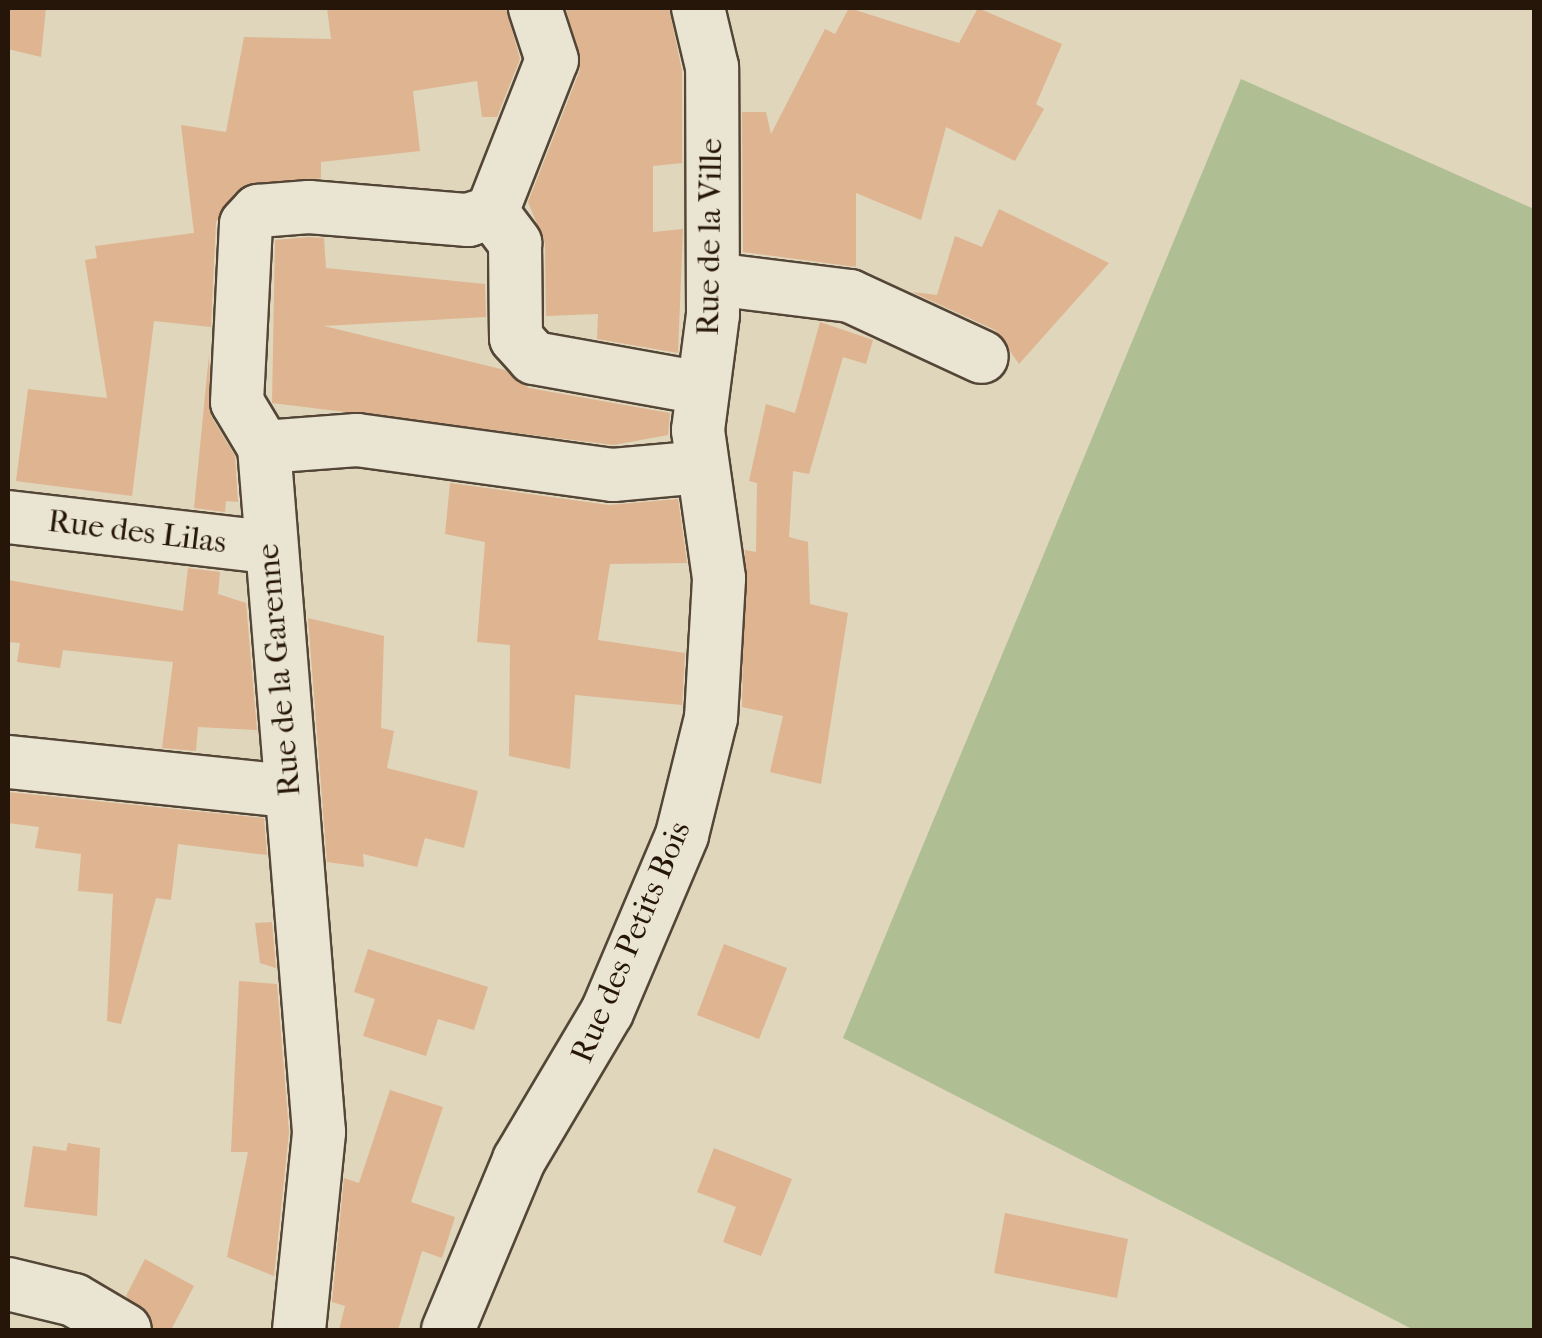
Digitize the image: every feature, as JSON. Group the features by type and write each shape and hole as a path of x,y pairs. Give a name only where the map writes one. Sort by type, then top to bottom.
{"street":[{"path":"492,212 552,60 535,8"},
{"name":"Rue de la Ville","path":"698,8 712,67 713,279 701,388 701,468"},
{"path":"492,212 468,220 418,209 258,211 246,224 235,370 237,402 264,448 357,440 613,475 701,468"},
{"path":"492,212 516,244 516,338 534,358 701,388"},
{"path":"713,279 850,296 982,357"},
{"name":"Rue de la Garenne","path":"264,448 267,547 319,1132 299,1330"},
{"name":"Rue des Petits Bois","path":"448,1330 519,1160 607,1012 682,835 718,649 719,578 701,468"},
{"name":"Rue des Lilas","path":"8,517 267,547"},
{"path":"8,762 290,790"},
{"path":"8,1284 74,1300 126,1330"}],"green space":[{"path":"1241,79 1534,209 1534,1330 1414,1330 843,1038"}],"building":[{"path":"8,8 46,8 41,57 8,49"},
{"path":"327,8 506,8 520,59 497,117 482,117 477,81 413,91 420,151 321,162 321,178 236,191 216,222 211,327 154,321 132,496 16,481 28,389 107,398 85,260 97,258 95,246 194,233 181,125 226,132 244,37 331,39"},
{"path":"566,8 669,8 682,71 682,163 653,166 653,232 683,229 678,353 597,339 598,314 546,316 545,243 528,202 580,70"},
{"path":"849,8 959,43 978,8 1062,44 1036,104 1044,109 1015,161 946,127 921,220 856,193 856,267 743,252 742,112 766,112 771,134 825,29 835,34"},
{"path":"999,209 1109,263 1019,364 995,330 912,292 937,295 955,236 982,247"},
{"path":"324,238 326,268 485,284 486,317 324,326 505,370 529,388 670,413 668,435 614,445 272,403 275,240"},
{"path":"820,322 873,340 866,364 843,357 809,474 793,471 789,537 808,542 810,604 848,613 821,784 770,772 783,716 742,707 745,550 756,552 757,483 749,481 766,404 795,413"},
{"path":"209,355 211,416 235,456 238,502 226,501 225,512 194,508"},
{"path":"450,483 609,505 678,499 687,563 610,564 598,640 685,653 682,705 575,695 570,769 509,756 510,645 477,642 485,542 445,534"},
{"path":"188,568 220,572 218,594 246,603 257,730 198,727 196,751 162,748 173,662 63,650 60,668 17,662 20,643 8,642 8,580 183,611"},
{"path":"308,618 384,636 381,728 394,731 387,768 478,791 464,848 425,838 417,867 363,854 364,867 327,862"},
{"path":"8,792 264,818 267,855 178,844 171,900 156,898 121,1024 107,1021 113,894 78,891 81,854 35,848 39,827 8,823"},
{"path":"272,922 276,968 260,963 255,923"},
{"path":"724,944 787,968 759,1039 697,1015"},
{"path":"368,949 488,987 474,1030 438,1019 426,1056 363,1036 375,999 354,992"},
{"path":"239,981 277,984 289,1132 274,1276 227,1257 248,1152 231,1152"},
{"path":"390,1090 443,1107 411,1202 455,1217 442,1258 422,1251 398,1330 339,1330 345,1306 332,1302 344,1178 359,1183"},
{"path":"68,1143 100,1148 97,1216 24,1207 33,1146 66,1151"},
{"path":"714,1148 792,1179 761,1256 723,1242 736,1207 697,1192"},
{"path":"1005,1213 1128,1239 1117,1298 994,1273"},
{"path":"145,1259 194,1286 171,1330 155,1330 126,1296"}]}
